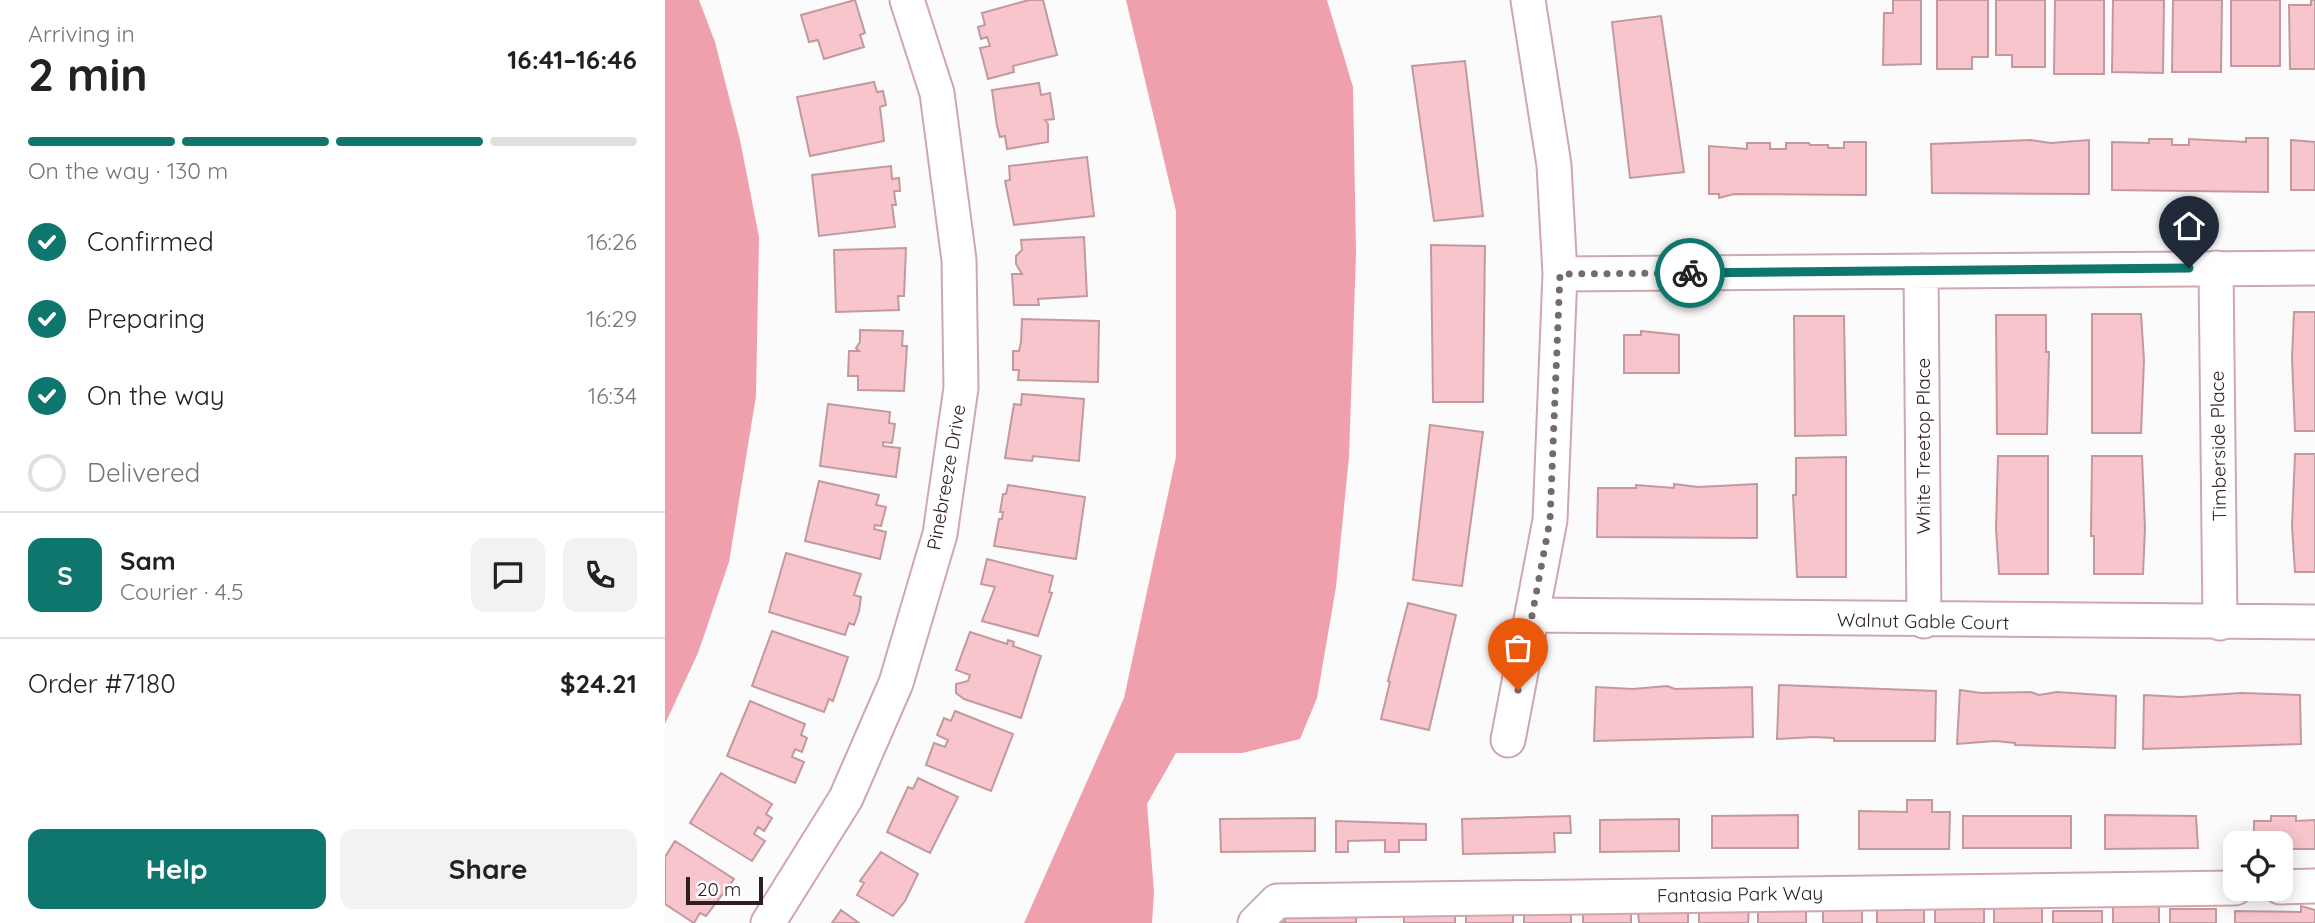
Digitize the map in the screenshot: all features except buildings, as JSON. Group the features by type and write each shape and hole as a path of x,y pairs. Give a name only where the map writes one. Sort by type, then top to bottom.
{"street":[{"name":"Pinebreeze Drive","path":"768,923 846,798 896,683 940,534 961,388 959,260 937,93 907,0"},
{"path":"1508,740 1550,520 1560,274 1554,165 1528,0"},
{"name":"Timberside Place","path":"2216,268 2220,623"},
{"path":"1560,274 2315,268"},
{"name":"White Treetop Place","path":"1921,271 1924,621"},
{"name":"Walnut Gable Court","path":"1532,615 1924,621 2315,622"},
{"path":"2293,887 2315,886"},
{"name":"Fantasia Park Way","path":"1255,923 1277,901 2223,888"}],"shaded area":[{"path":"665,0 699,0 715,42 740,140 759,237 756,396 729,562 698,653 665,724"},
{"path":"1126,0 1327,0 1353,87 1356,253 1349,457 1336,587 1317,698 1300,739 1242,753 1176,753 1147,804 1154,892 1152,923 1024,923 1124,698 1176,457 1176,211"}],"way so far":[{"path":"1518,690 1550,520 1560,274 1690,273"}],"route":[{"path":"1690,273 2189,268"}]}
